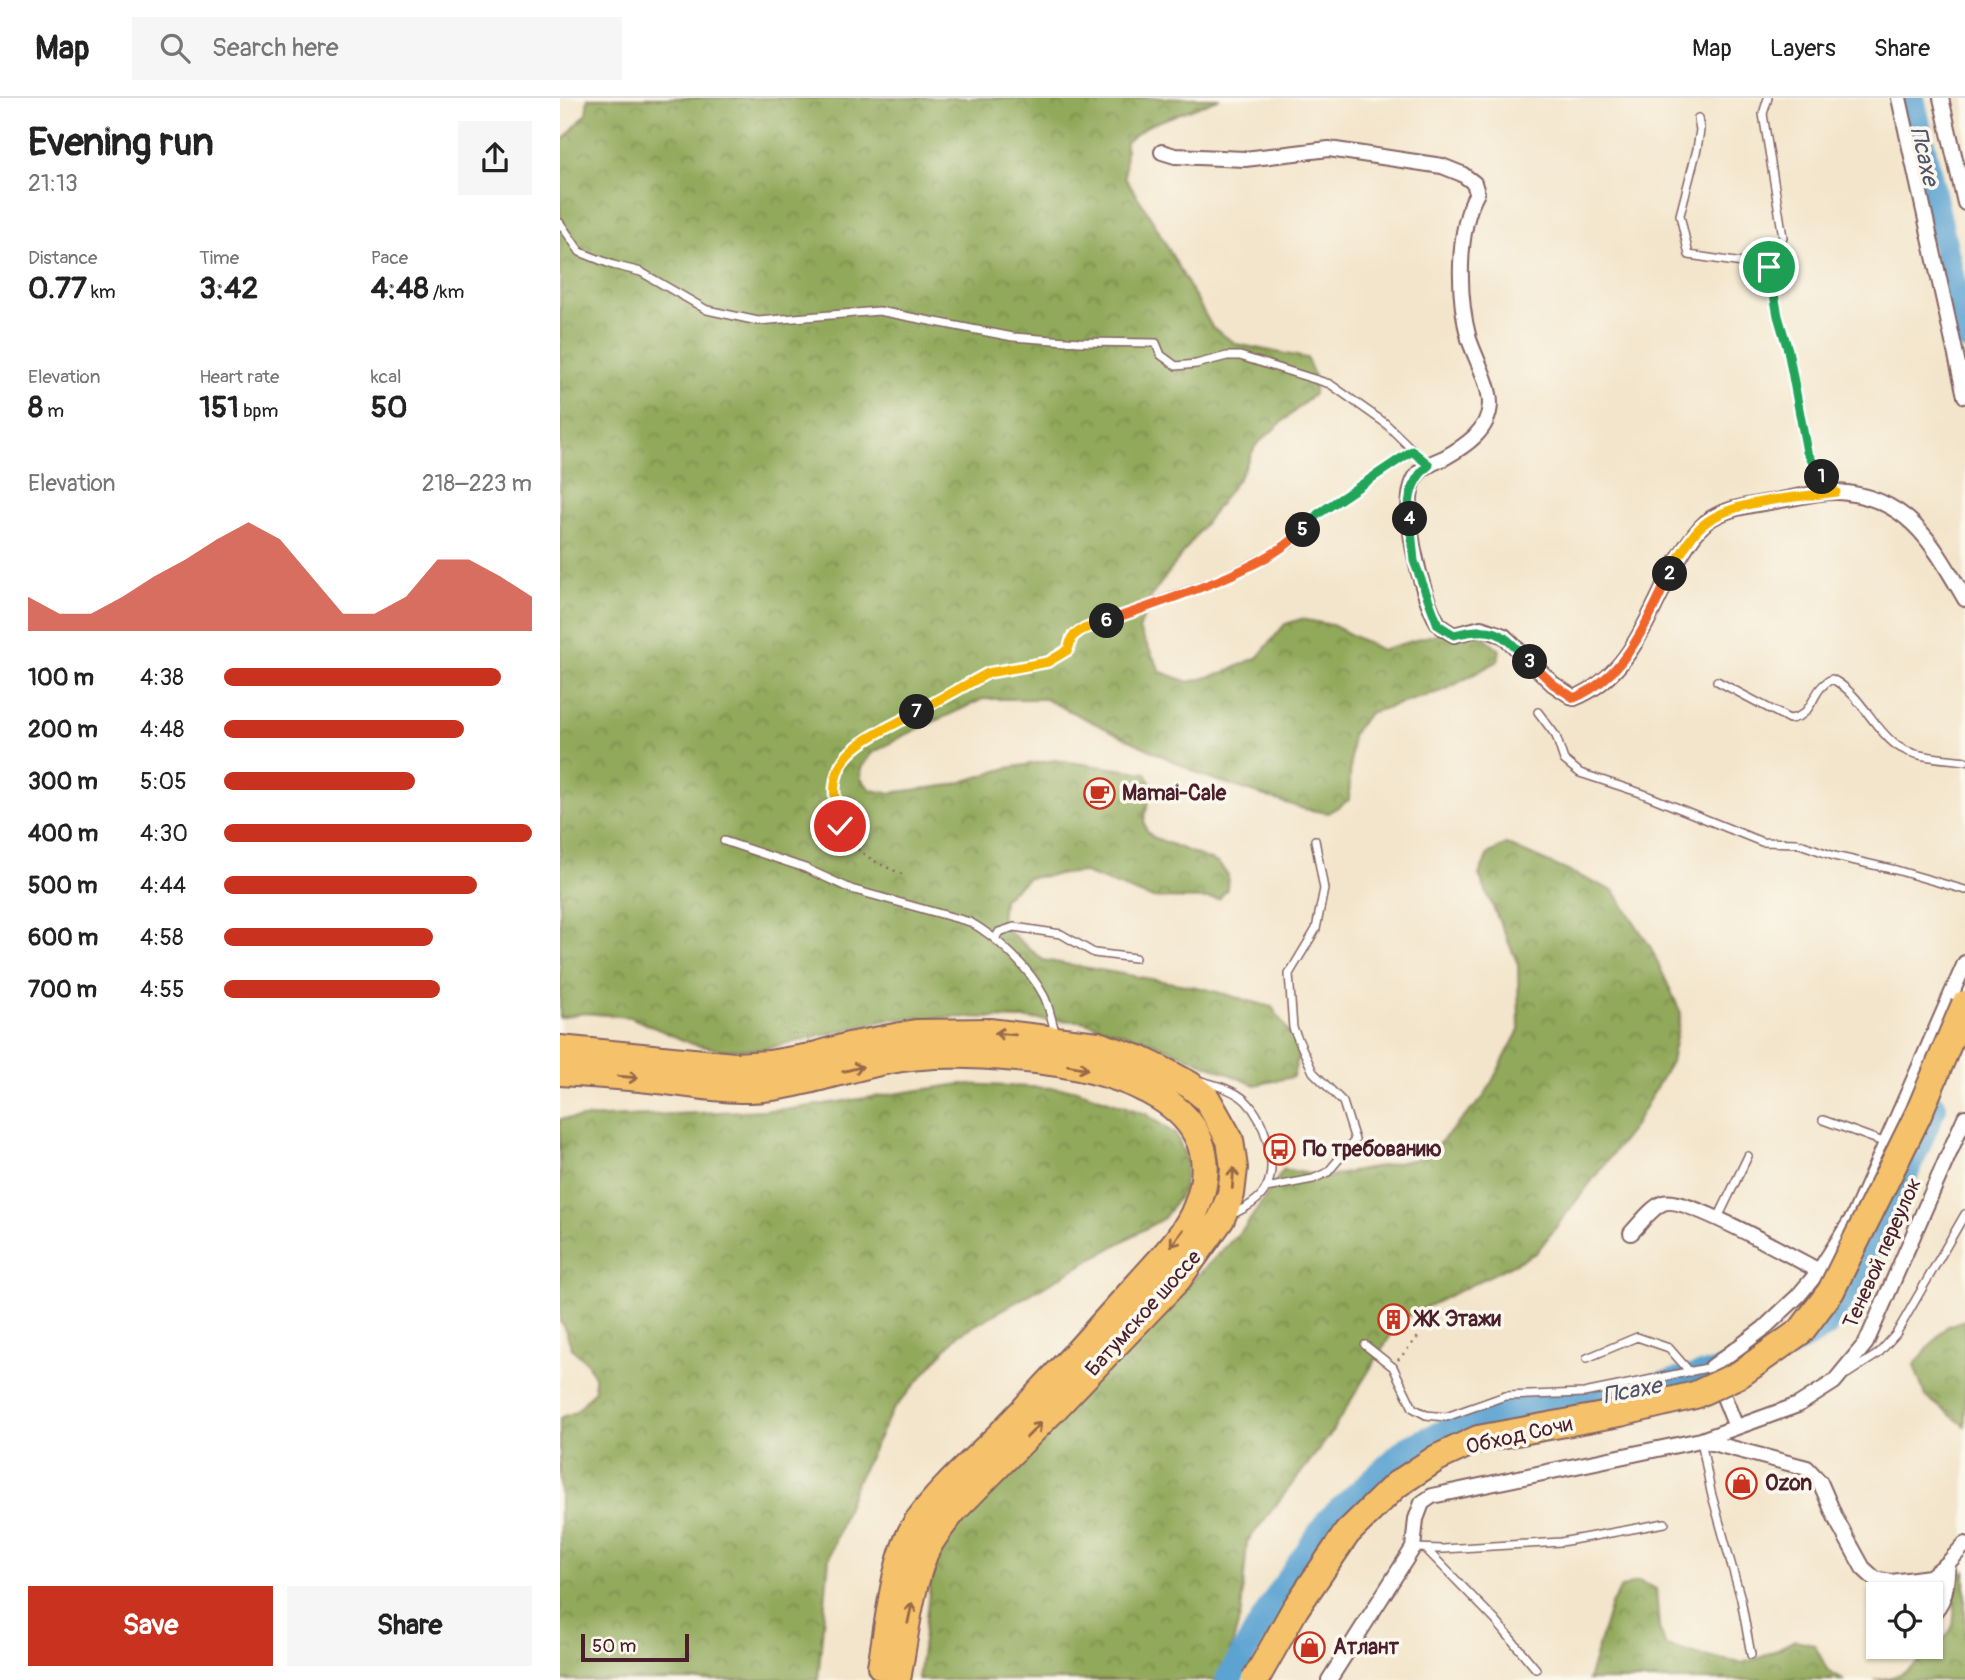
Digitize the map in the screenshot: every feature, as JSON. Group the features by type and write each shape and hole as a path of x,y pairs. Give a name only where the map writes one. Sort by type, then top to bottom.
{"highway":[{"name":"Обход Сочи","path":"1255,1680 1295,1609 1347,1533 1396,1485 1437,1458 1478,1440 1620,1413 1695,1395 1740,1374 1801,1331 1831,1291 1918,1115 1965,1004"},
{"name":"Батумское шоссе","path":"560,1049 734,1066 769,1064 810,1057 915,1033 989,1032 1098,1045 1139,1059 1177,1078 1207,1099 1230,1140 1234,1168 1231,1195 1221,1219 1178,1279 953,1511 938,1530 926,1552 918,1577 897,1680"},
{"name":"Батумское шоссе","path":"560,1072 748,1089 787,1085 884,1061 921,1055 1026,1059 1088,1069 1155,1092 1181,1112 1198,1137 1203,1161 1203,1185 1197,1207 1187,1224 1165,1254 1083,1349 947,1485 917,1522 905,1544 900,1563 879,1680"}],"street":[{"path":"1899,98 1965,396"},
{"path":"1941,98 1965,203"},
{"path":"1162,152 1175,156 1245,159 1329,149 1442,166 1462,174 1474,183 1477,193 1469,207 1462,252 1462,309 1490,404 1485,423 1471,441 1417,475 1409,511 1414,561 1438,625 1454,635 1480,628 1504,636 1553,684 1574,698 1592,691 1619,667 1645,624 1676,561 1703,525 1729,510 1836,492 1873,498 1919,527 1935,547 1965,599"},
{"path":"1736,1427 1712,1367 1763,1329 1798,1296 1819,1271 1854,1216 1965,963"},
{"name":"Теневой переулок","path":"1329,1680 1419,1548 1416,1519 1422,1503 1433,1496 1701,1440 1798,1405 1834,1382 1866,1343 1965,1117"},
{"path":"1631,1233 1660,1204 1671,1202 1718,1219 1819,1271"},
{"name":"Теневой переулок","path":"1701,1440 1807,1468 1820,1482 1836,1519 1863,1568 1877,1582"},
{"path":"1875,1579 1892,1582 1930,1577 1948,1563 1965,1544"},
{"path":"1943,1600 1948,1563"}],"lane":[{"path":"1768,98 1763,114 1783,237 1769,267 1807,452 1823,478 1836,492"},
{"path":"1698,118 1700,130 1697,149 1679,215 1689,255 1769,267"},
{"path":"560,223 580,252 641,272 707,310 758,321 879,311 1013,337 1080,342 1153,342 1161,355 1176,366 1227,356 1265,362 1330,384 1385,424 1429,465"},
{"path":"1081,630 1225,577 1290,544 1318,514 1412,451"},
{"path":"1717,681 1789,719 1806,713 1822,684 1832,679 1845,685 1897,746 1919,754 1965,761"},
{"path":"1538,712 1556,736 1564,760 1580,773 1641,793 1762,842 1797,843 1834,856 1965,890"},
{"path":"1266,1188 1313,1179 1328,1172 1355,1140 1343,1102 1313,1072 1293,1028 1289,974 1316,929 1324,889 1315,840"},
{"path":"724,841 805,868 851,889 970,922 988,932 1020,964 1044,995 1054,1028 1052,1039"},
{"path":"995,939 999,932 1014,927 1061,934 1094,953 1135,958"},
{"path":"1177,1078 1227,1089 1245,1100 1264,1128 1270,1172 1266,1188 1255,1201 1221,1219"},
{"path":"1823,1120 1886,1143"},
{"path":"1718,1219 1748,1156"},
{"path":"1834,1382 1888,1345 1965,1214"},
{"path":"1587,1358 1637,1337 1669,1348 1690,1372"},
{"path":"1365,1345 1393,1367 1413,1408 1426,1415 1447,1417 1504,1395 1584,1393 1712,1367"},
{"path":"1701,1440 1711,1492 1741,1599 1751,1655"},
{"path":"1419,1548 1561,1542 1665,1523"},
{"path":"1419,1548 1495,1620 1536,1669"}],"path":[{"path":"902,874 859,853 840,826 834,802 834,780 841,762 860,744 988,673 1048,662 1060,656 1068,650 1072,637 1081,630"},
{"path":"1393,1367 1419,1336"}],"green space":[{"path":"588,98 1220,98 1147,126 1126,142 1125,178 1149,214 1212,327 1236,344 1307,358 1314,376 1314,394 1256,445 1240,476 1152,595 1139,630 1161,672 1189,682 1223,673 1258,657 1285,624 1301,619 1332,625 1381,650 1457,628 1483,636 1500,650 1498,661 1445,690 1369,713 1352,734 1349,800 1328,813 1304,809 1204,776 1045,699 983,699 871,754 861,768 861,779 871,790 889,793 952,785 1007,768 1055,760 1146,773 1151,787 1144,821 1148,832 1153,837 1218,863 1228,875 1227,889 1219,899 1151,898 1082,872 1028,878 1003,899 1001,925 1043,960 1202,988 1272,1007 1300,1049 1293,1077 1255,1085 1152,1042 1081,1021 966,1017 892,1019 764,1049 721,1050 692,1044 630,1017 583,1013 560,1018 560,143 586,114"},
{"path":"1506,844 1614,891 1651,948 1681,1013 1671,1062 1634,1126 1536,1253 1400,1320 1328,1438 1247,1542 1241,1613 1223,1680 918,1680 931,1578 947,1531 1245,1227 1284,1169 1327,1177 1426,1157 1484,1097 1519,1030 1518,964 1479,875 1488,854"},
{"path":"961,1084 1074,1089 1146,1114 1176,1135 1187,1160 1183,1191 1164,1218 958,1335 892,1411 854,1487 829,1558 818,1680 560,1680 560,1418 576,1412 595,1390 594,1377 587,1362 572,1349 560,1322 560,1119 791,1109"},
{"path":"1965,1320 1965,1426 1925,1396 1914,1365 1947,1326"},
{"path":"1965,1571 1965,1678 1875,1680 1899,1674 1922,1659 1943,1659 1943,1640 1953,1624 1960,1578"},
{"path":"1638,1581 1656,1589 1659,1628 1666,1646 1742,1663 1760,1658 1795,1640 1814,1644 1828,1671 1843,1680 1588,1680 1611,1604 1621,1588"}],"waterway":[{"name":"Псахе","path":"1912,98 1965,338"},
{"name":"Псахе","path":"1788,1347 1825,1326 1877,1242 1934,1107"},
{"name":"Псахе","path":"1228,1680 1279,1594 1329,1520 1407,1449 1451,1429 1528,1408 1632,1391 1741,1367"}],"place":[{"name":"Mamai-Cale","path":"1099,793"},
{"name":"По требованию","path":"1280,1149"},
{"name":"ЖК Этажи","path":"1393,1319"},
{"name":"Ozon","path":"1742,1483"},
{"name":"Атлант","path":"1310,1647"}],"route":[{"path":"840,826 834,802 834,780 841,762 860,744 988,673 1048,662 1068,650 1072,637 1081,630 1225,577 1290,544 1318,514 1412,451 1429,465 1417,475 1409,511 1414,561 1438,625 1454,635 1480,628 1504,636 1553,684 1574,698 1592,691 1619,667 1645,624 1676,561 1703,525 1729,510 1836,492 1823,478 1807,452 1769,267"}]}
